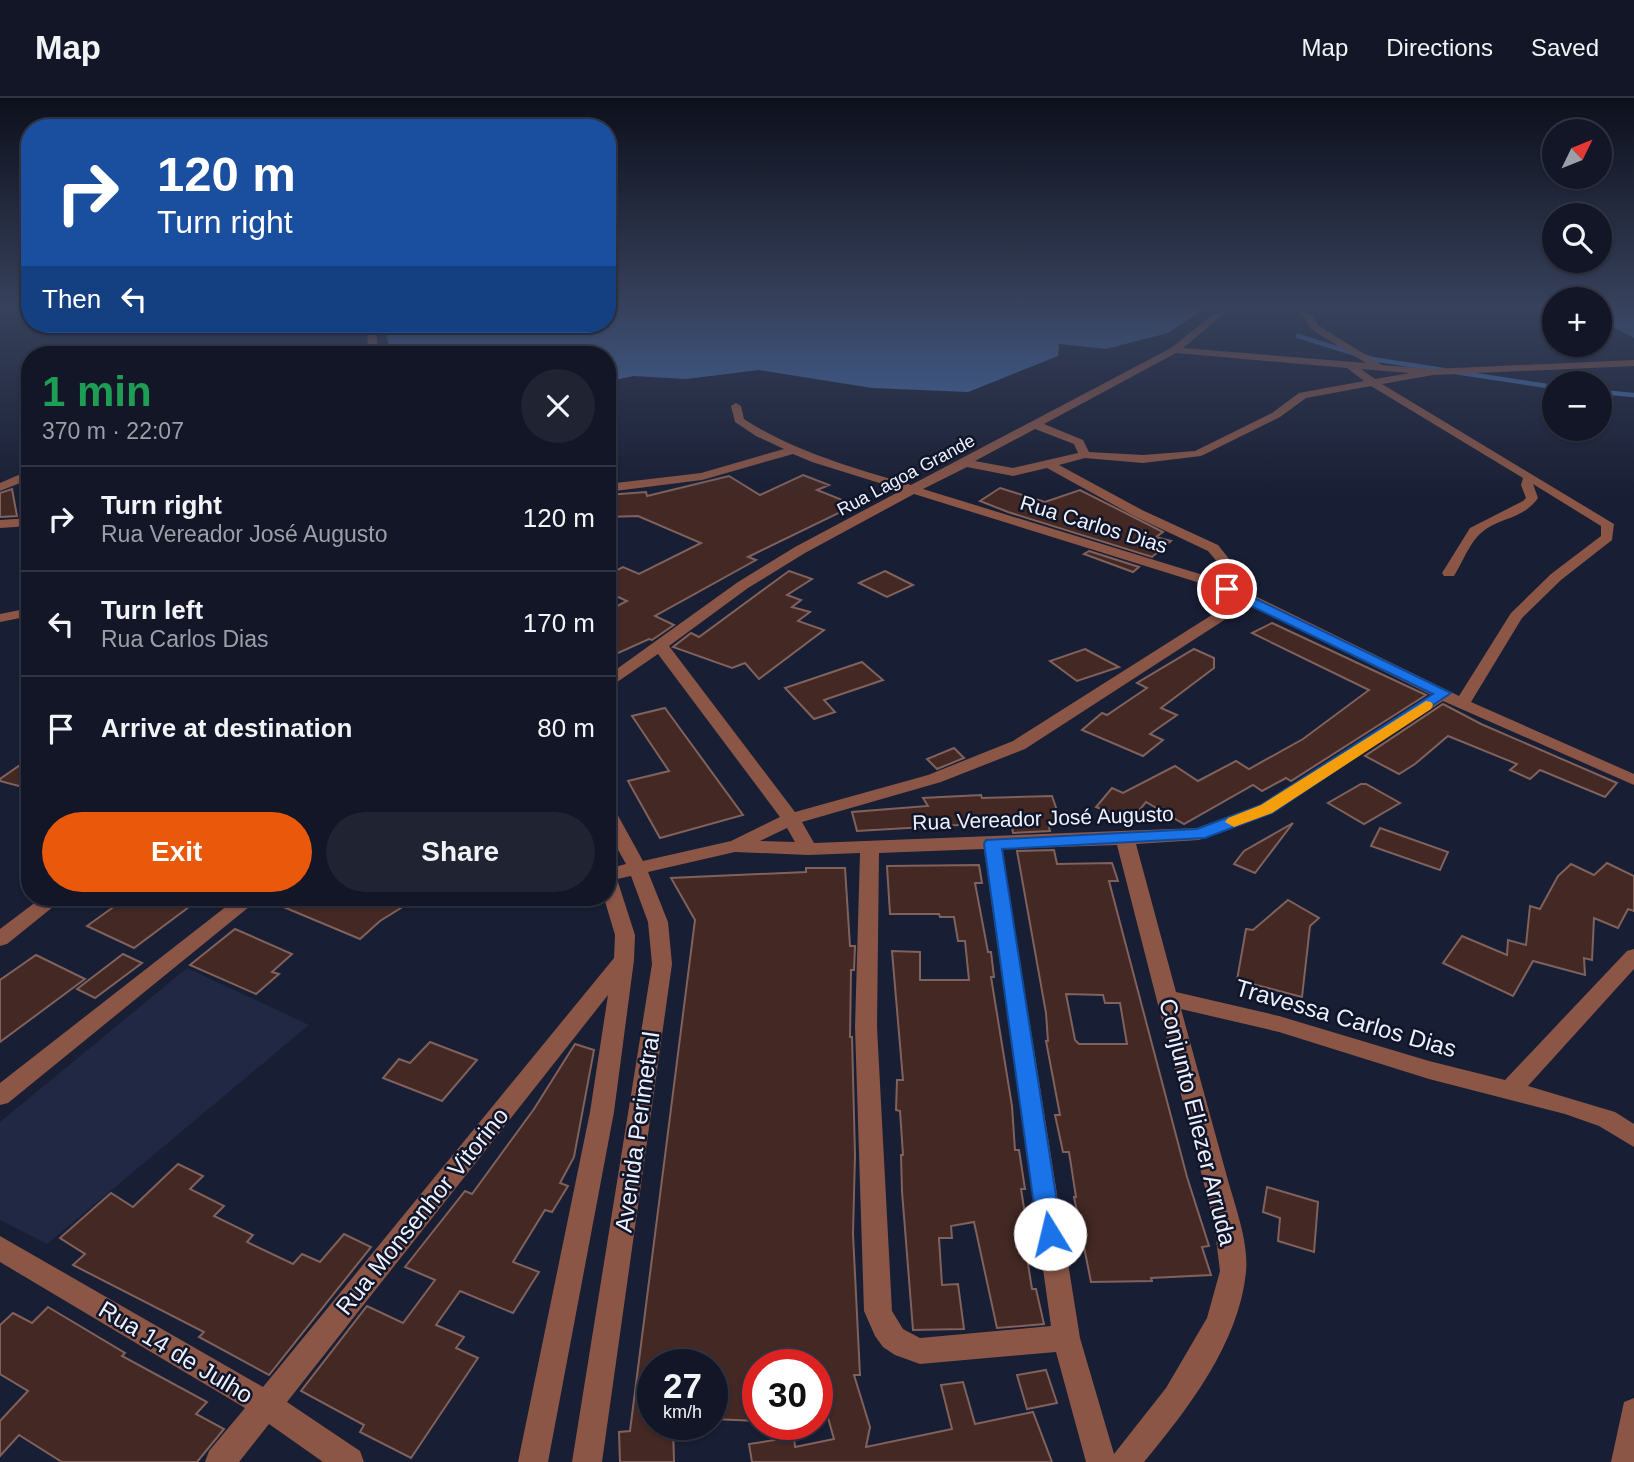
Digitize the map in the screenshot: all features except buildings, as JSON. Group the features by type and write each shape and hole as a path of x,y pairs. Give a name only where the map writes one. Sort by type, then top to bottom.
{"street":[{"name":"Rua Lagoa Grande","path":"616,677 743,585 800,550 1134,372"},
{"path":"1359,372 1603,519 1609,528 1607,537 1556,577 1516,616 1462,704"},
{"path":"1429,372 1441,372"},
{"path":"967,463 1013,472 1085,455 1143,459 1197,454 1276,415 1303,395 1433,372"},
{"name":"Rua Carlos Dias","path":"736,406 739,420 760,434 794,450 913,492 1205,580 1248,598 1462,704 1634,780"},
{"path":"1036,425 1079,442 1085,455"},
{"path":"616,487 702,476 794,450"},
{"path":"1049,464 1138,513 1213,548 1227,565 1205,580"},
{"path":"1449,573 1472,534 1490,521 1522,509 1529,503 1532,498 1527,485 1530,476"},
{"path":"0,487 21,478"},
{"path":"0,524 21,523"},
{"path":"735,846 791,820 908,788 995,758 1019,746 1248,598"},
{"path":"0,618 21,614"},
{"path":"659,644 791,820 808,849"},
{"name":"Rua Vereador José Augusto","path":"616,873 735,846 808,849 1125,839 1199,834 1266,809 1444,693"},
{"name":"Avenida Perimetral","path":"587,1462 662,964 659,919 616,830"},
{"name":"Conjunto Eliezer Arruda","path":"1125,839 1227,1223 1233,1271 1224,1310 1203,1354 1163,1418 1125,1462"},
{"path":"992,844 1066,1338 1101,1462"},
{"path":"870,846 866,1027 878,1311 883,1326 891,1338 903,1347 920,1351 1066,1338"},
{"path":"0,939 43,906"},
{"path":"0,1096 240,906"},
{"name":"Avenida Perimetral","path":"533,1462 602,1112 624,960 625,935 616,906"},
{"path":"1511,1089 1634,956"},
{"name":"Rua Monsenhor Vitorino","path":"220,1462 624,960"},
{"name":"Travessa Carlos Dias","path":"1168,998 1279,1024 1429,1070 1511,1089 1607,1119"},
{"path":"1607,1119 1634,1124"},
{"path":"1607,1119 1634,1137"},
{"name":"Rua 14 de Julho","path":"0,1248 265,1404 349,1462"},
{"path":"1626,1462 1634,1412"}],"shaded area":[{"path":"187,968 309,1025 47,1244 0,1220 0,1122"}],"water":[{"path":"616,372 746,372 686,379 633,376 616,380"},
{"path":"769,372 1019,372 968,392 872,388"}],"waterway":[{"path":"1455,372 1542,385"},
{"path":"1612,393 1634,395"}],"slow traffic":[{"path":"1234,822 1266,809 1426,705"}],"route":[{"path":"1050,1234 992,844 1199,834 1266,809 1444,693 1227,589"}]}
